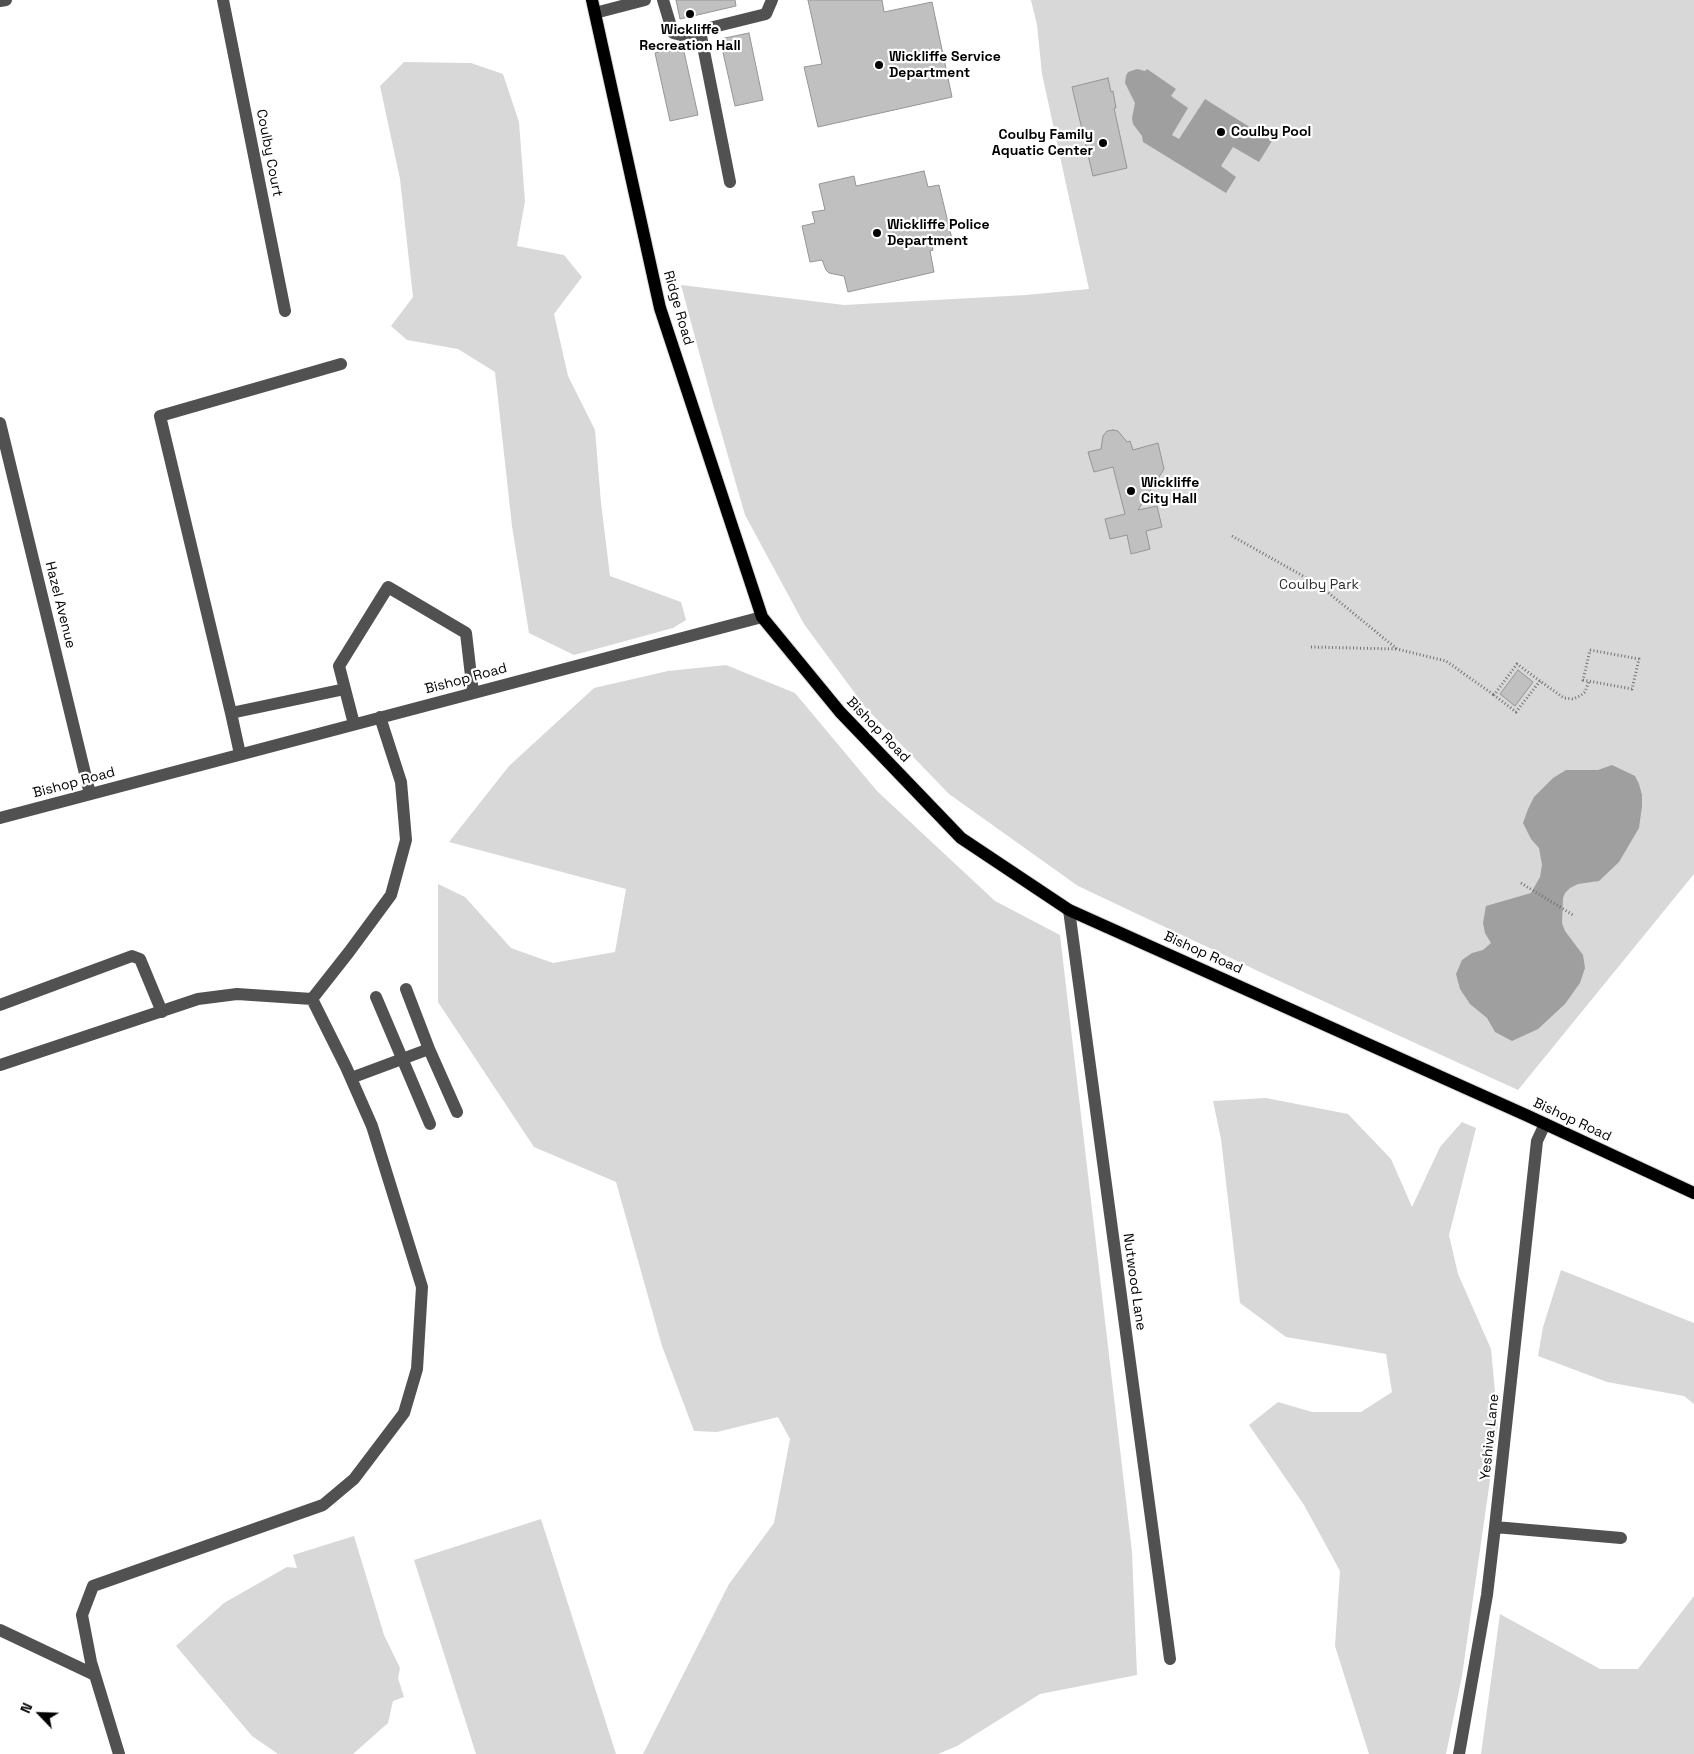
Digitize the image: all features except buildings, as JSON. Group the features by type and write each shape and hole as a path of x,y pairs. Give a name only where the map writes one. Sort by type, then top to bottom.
{"main road":[{"name":"Ridge Road","path":"592,0 660,308 762,617"},
{"name":"Bishop Road","path":"762,617 840,712 961,838 1070,910 1694,1193"}],"street":[{"path":"0,1 6,0"},
{"name":"Coulby Court","path":"223,0 285,312"},
{"path":"595,13 645,0"},
{"path":"663,0 673,33 681,36 766,14 772,0"},
{"path":"700,31 730,182"},
{"path":"240,754 160,416 341,364"},
{"name":"Hazel Avenue","path":"0,423 90,794"},
{"path":"354,724 339,666 388,587 466,633 473,693"},
{"name":"Bishop Road","path":"0,818 762,617"},
{"path":"231,714 345,689"},
{"path":"312,999 350,952 391,895 406,840 401,782 380,717"},
{"name":"Nutwood Lane","path":"1070,910 1170,1659"},
{"path":"0,1005 132,956 140,959 162,1012"},
{"path":"406,989 429,1049 457,1112"},
{"path":"0,1065 198,1000 236,994 312,999"},
{"path":"376,997 430,1124"},
{"path":"120,1754 91,1662 82,1615 93,1586 323,1505 354,1479 404,1413 417,1369 422,1287 372,1126 351,1078 312,999"},
{"path":"351,1078 429,1049"},
{"name":"Yeshiva Lane","path":"1459,1754 1486,1596 1495,1527 1537,1141 1545,1124"},
{"path":"1495,1527 1621,1538"},
{"path":"0,1630 95,1675"}],"path":[{"path":"1232,536 1319,585 1397,649"},
{"path":"1311,647 1397,649 1446,661 1516,712 1540,681"},
{"path":"1590,650 1639,659 1632,689 1589,681 1583,680 1590,650"},
{"path":"1494,695 1517,664 1564,698 1573,699 1585,692 1589,681"},
{"path":"1520,883 1573,916"}],"green space":[{"name":"Coulby Park","path":"1031,0 1694,0 1694,874 1518,1090 1275,979 1078,886 949,794 865,707 804,624 745,515 681,285 844,305 1026,295 1089,289 1042,74 1037,25"},
{"path":"404,62 471,63 503,74 519,122 525,201 517,246 564,255 582,277 554,314 568,376 595,430 610,576 681,602 686,620 673,628 574,655 529,633 512,526 495,372 458,349 407,340 391,326 413,297 400,179 380,86"},
{"path":"726,665 795,693 877,791 995,901 1060,935 1132,1552 1137,1675 1040,1694 957,1746 938,1754 643,1754 729,1584 774,1523 790,1439 778,1417 717,1432 694,1431 662,1346 616,1182 534,1147 438,1002 438,884 465,897 511,948 553,963 615,952 626,889 449,842 509,766 594,688 668,671"},
{"path":"1266,1098 1348,1114 1391,1159 1412,1207 1440,1147 1462,1122 1476,1128 1449,1235 1458,1274 1491,1349 1498,1424 1462,1676 1446,1754 1369,1754 1335,1646 1340,1571 1304,1505 1249,1425 1278,1402 1312,1412 1361,1412 1392,1392 1386,1354 1286,1337 1240,1303 1221,1139 1213,1101"},
{"path":"1561,1270 1694,1323 1694,1404 1684,1396 1607,1382 1538,1356 1543,1327"},
{"path":"541,1519 616,1754 476,1754 414,1560"},
{"path":"354,1536 384,1635 400,1668 398,1678 404,1697 393,1701 388,1723 353,1754 278,1754 252,1736 176,1646 224,1603 287,1567 297,1568 293,1555"},
{"path":"1694,1596 1694,1754 1481,1754 1500,1614 1600,1669 1638,1669"}],"shaded area":[{"name":"Coulby Pool","path":"1137,69 1145,71 1147,69 1176,89 1171,96 1188,108 1172,135 1179,139 1205,99 1272,141 1259,162 1233,147 1221,166 1236,177 1226,193 1143,142 1142,136 1133,124 1132,118 1135,103 1125,83 1128,72"},
{"path":"1612,765 1635,776 1639,784 1642,806 1639,828 1619,862 1599,881 1578,884 1565,893 1562,923 1565,931 1583,955 1585,968 1580,983 1565,1004 1538,1029 1512,1041 1495,1032 1487,1018 1470,1004 1460,989 1456,974 1462,960 1472,953 1483,950 1491,943 1485,933 1483,923 1486,906 1531,893 1540,877 1542,865 1539,848 1531,839 1523,823 1534,797 1553,778 1566,770 1598,770"}],"place":[{"name":"Wickliffe Recreation Hall","path":"690,14"},
{"name":"Wickliffe Service Department","path":"879,65"},
{"name":"Coulby Pool","path":"1221,132"},
{"name":"Coulby Family Aquatic Center","path":"1103,143"},
{"name":"Wickliffe Police Department","path":"877,233"},
{"name":"Wickliffe City Hall","path":"1131,491"}]}
